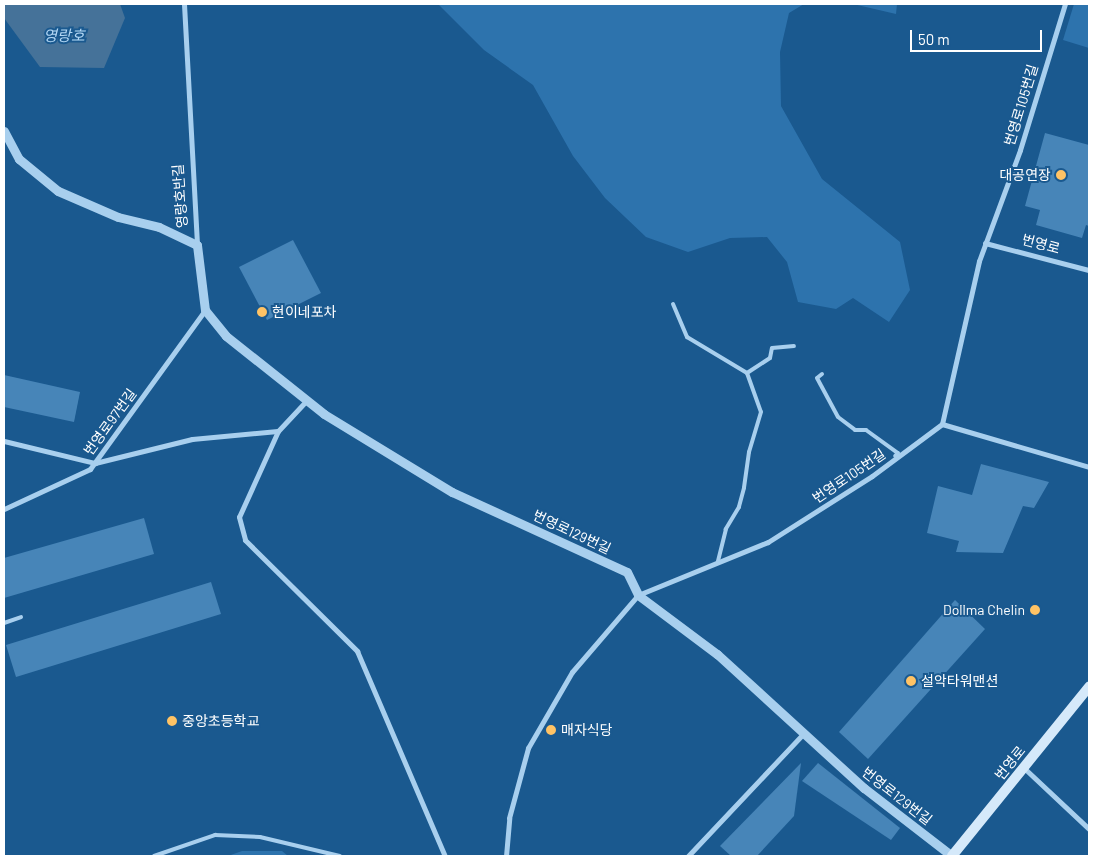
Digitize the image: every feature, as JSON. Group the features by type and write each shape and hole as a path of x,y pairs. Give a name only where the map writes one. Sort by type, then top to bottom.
{"main road":[{"name":"번영로","path":"952,856 1089,687"}],"street":[{"name":"영랑호반길","path":"4,131 19,159 58,191 118,216 160,227 197,245 184,4"},
{"name":"번영로105번길","path":"506,856 510,818 528,748 572,672 638,595 768,542 872,476 942,424 986,243 1020,150 1065,4"},
{"name":"번영로","path":"986,243 1089,270"},
{"path":"197,245 205,310"},
{"name":"번영로129번길","path":"205,310 226,336 324,414 452,492 627,572 638,595 739,673 803,734 864,788 952,856"},
{"name":"번영로97번길","path":"4,509 90,469 205,310"},
{"path":"307,400 278,431 239,517 245,540 357,651 446,856"},
{"path":"942,424 1089,467"},
{"path":"4,441 95,462 192,439 278,431"},
{"path":"688,856 803,734"},
{"path":"1024,768 1089,829"}],"lane":[{"path":"673,304 687,337 747,373 760,412 749,452 744,488 739,507 726,529 718,562"},
{"path":"747,373 770,358 772,348 794,346"},
{"path":"822,374 817,378 838,417 854,430 866,430 898,453 872,476"},
{"path":"4,623 21,617"},
{"path":"154,856 215,835 260,837 340,856"}],"shaded area":[{"path":"438,4 804,4 789,13 780,52 781,106 822,179 900,242 910,290 889,322 853,298 836,309 798,302 787,262 767,237 730,238 688,252 646,237 605,198 573,156 533,85 484,50"},
{"path":"853,4 897,4 896,14"},
{"path":"1074,4 1089,4 1089,48 1063,40"},
{"path":"242,851 282,851 288,856 228,856"}],"water":[{"name":"영랑호","path":"4,4 120,4 125,18 104,68 40,67 4,18"}],"building":[{"name":"대공연장","path":"1045,133 1089,145 1089,226 1086,225 1082,238 1036,225 1040,210 1025,206"},
{"path":"293,240 321,293 267,320 239,267"},
{"path":"4,375 80,392 74,422 4,407"},
{"path":"981,464 1049,482 1034,508 1023,506 1003,553 956,552 959,541 927,533 938,486 972,495"},
{"path":"144,518 154,554 4,598 4,558"},
{"path":"211,582 221,614 16,677 6,645"},
{"name":"설악타워맨션","path":"955,600 985,629 868,759 839,732"},
{"path":"801,763 794,816 757,856 731,856 720,846"},
{"path":"818,763 900,828 891,840 802,781"}],"place":[{"name":"대공연장","path":"1061,175"},
{"name":"현이네포차","path":"262,312"},
{"name":"Dollma Chelin","path":"1035,610"},
{"name":"설악타워맨션","path":"911,681"},
{"name":"중앙초등학교","path":"172,721"},
{"name":"매자식당","path":"551,730"}]}
